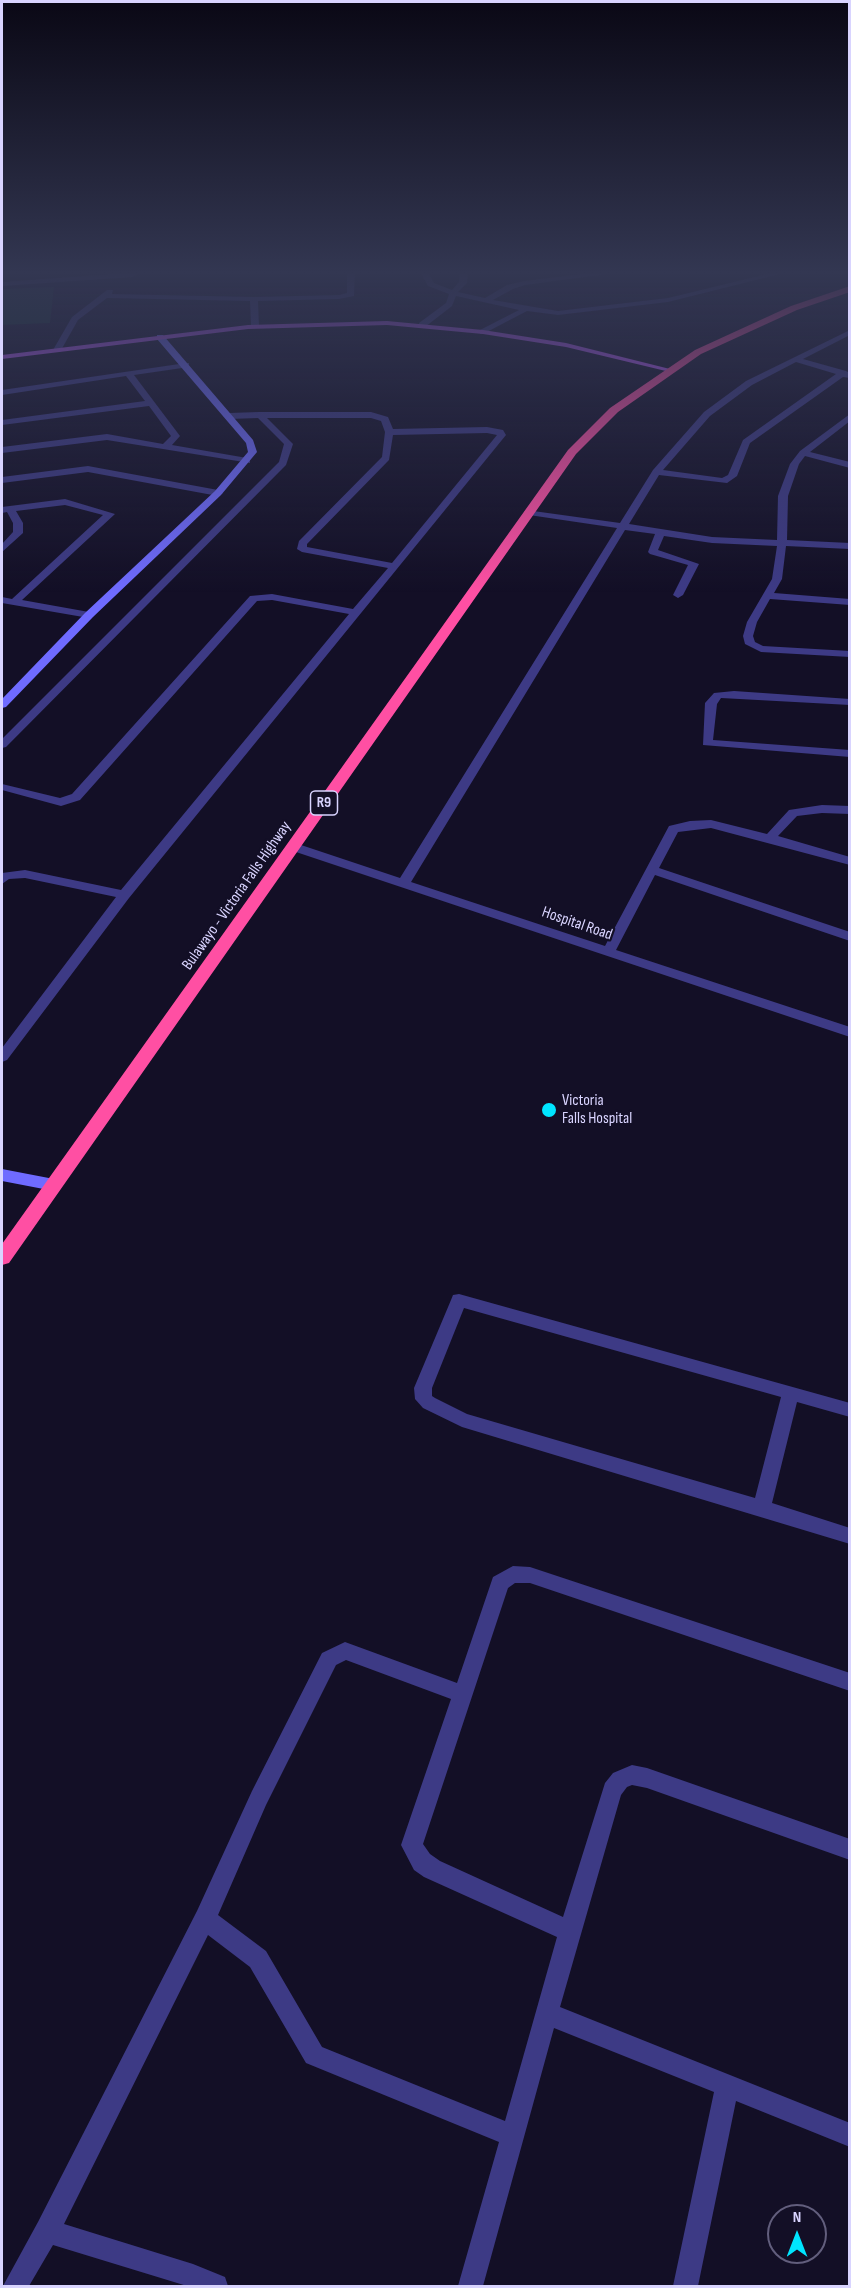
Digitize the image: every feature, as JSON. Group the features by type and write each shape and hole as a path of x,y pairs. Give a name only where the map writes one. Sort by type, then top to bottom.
{"highway":[{"name":"Bulawayo - Victoria Falls Highway","path":"2,1258 566,460 596,426 614,410 658,379"}],"street":[{"path":"2,392 95,379"},
{"path":"133,379 176,436 165,447"},
{"path":"2,705 89,615 218,493 253,452 252,447 229,416 198,379"},
{"path":"404,882 656,472 707,414 757,379"},
{"path":"656,472 724,481 732,476 746,442 839,379"},
{"path":"2,423 151,403"},
{"path":"2,745 283,463 289,444 259,415"},
{"path":"229,416 381,416 386,419 389,432 386,458 302,543 302,549 394,566"},
{"path":"849,416 803,453 795,464 785,487 782,543 777,579 752,622 748,636 750,644 761,649 849,654"},
{"path":"836,426 849,430"},
{"path":"2,1056 124,895 502,435 500,432 487,430 389,432"},
{"path":"2,450 91,437 247,461"},
{"path":"803,453 849,465"},
{"path":"2,480 70,470 96,470 218,493"},
{"path":"6,509 65,502 110,514 15,602"},
{"path":"2,549 18,533 18,523 6,509"},
{"path":"529,512 712,540 849,546"},
{"path":"660,533 652,552 694,564 678,595"},
{"path":"767,596 849,602"},
{"path":"2,787 61,802 76,797 254,598 272,597 358,613"},
{"path":"2,600 89,615"},
{"path":"849,702 734,694 718,695 711,703 707,743 849,754"},
{"path":"770,838 793,813 807,810 849,810"},
{"path":"608,952 673,829 681,826 711,824 849,861"},
{"name":"Hospital Road","path":"294,847 849,1032"},
{"path":"651,869 849,937"},
{"path":"2,880 5,876 25,874 124,895"},
{"path":"2,1175 54,1185"},
{"path":"849,1410 459,1300 423,1388 424,1399 462,1420 762,1508 849,1536"},
{"path":"762,1508 790,1393"},
{"path":"570,1931 432,1869 416,1854 412,1845 500,1583 513,1574 523,1574 849,1682"},
{"path":"15,2286 47,2231 205,1918 259,1797 329,1659 345,1651 462,1694"},
{"path":"470,2286 570,1931 612,1790 620,1780 632,1775 849,1850"},
{"path":"205,1918 258,1959 314,2055 512,2136"},
{"path":"546,2013 849,2135"},
{"path":"685,2286 727,2086"},
{"path":"47,2231 193,2276 216,2286"}],"place":[{"name":"Victoria Falls Hospital","path":"549,1110"}]}
